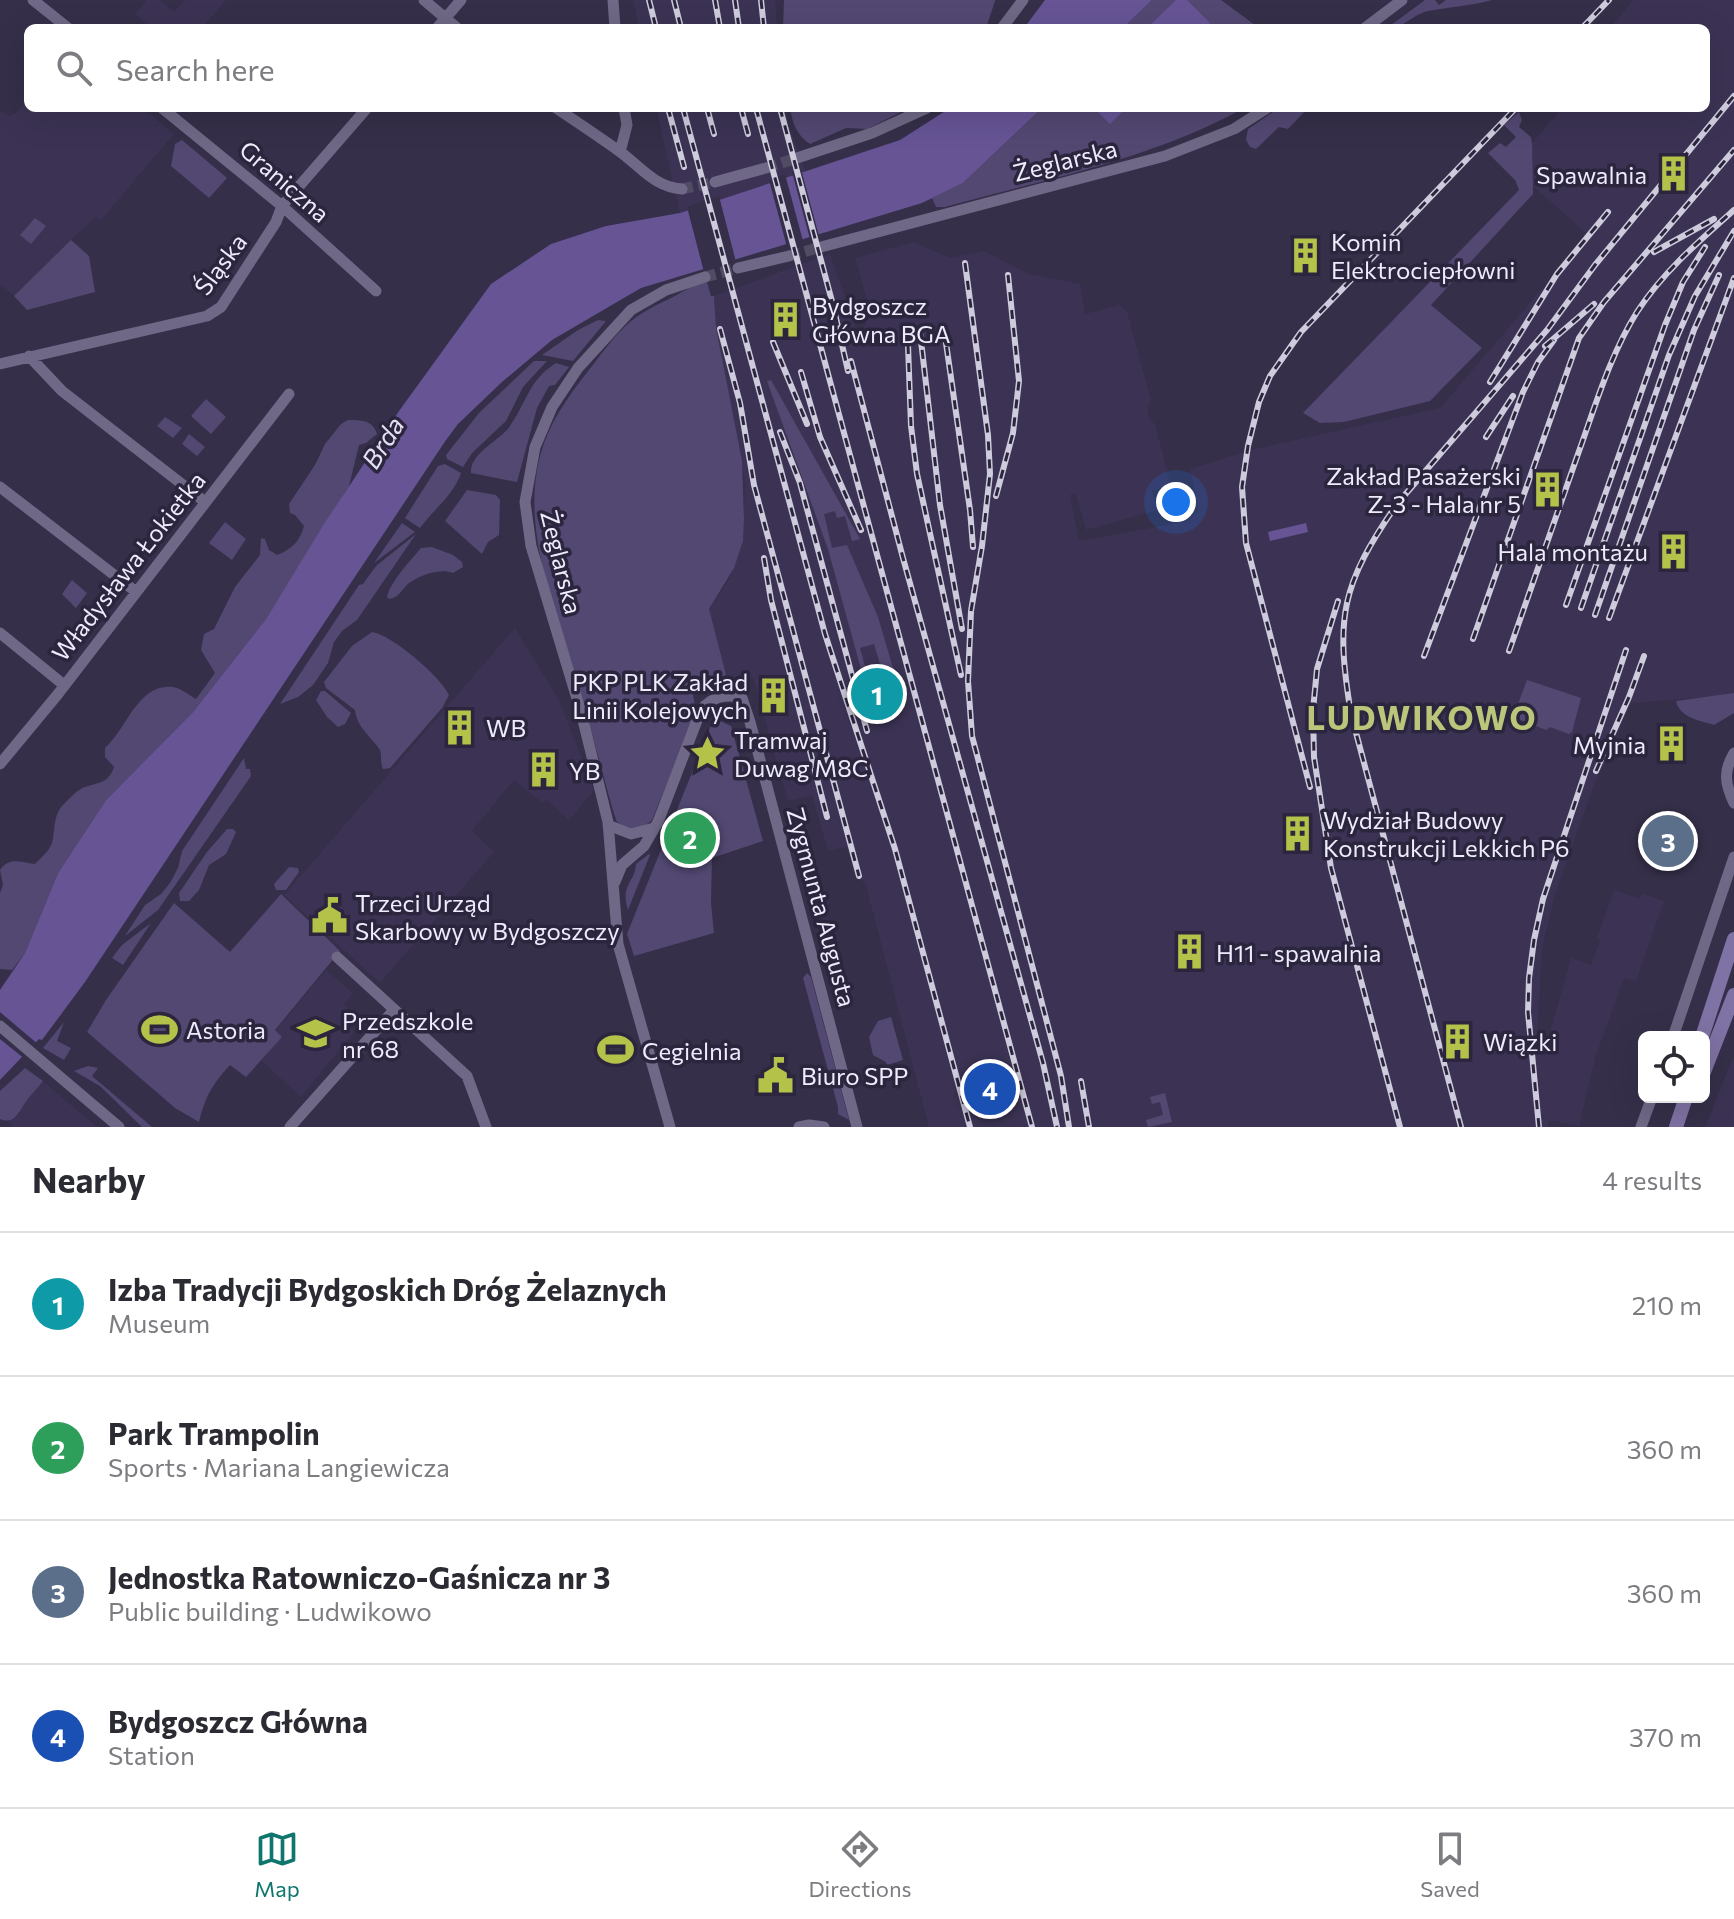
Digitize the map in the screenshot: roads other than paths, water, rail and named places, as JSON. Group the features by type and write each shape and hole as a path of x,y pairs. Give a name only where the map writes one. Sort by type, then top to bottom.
{"main road":[{"path":"1704,1031 1734,939"},
{"path":"1710,1057 1734,995"},
{"path":"1676,1127 1685,1103"}],"street":[{"path":"33,0 63,24"},
{"path":"424,0 441,23 461,0"},
{"path":"613,0 615,24"},
{"path":"1005,24 1023,0"},
{"path":"1370,24 1402,0"},
{"name":"Graniczna","path":"167,112 282,206 376,291"},
{"name":"Śląska","path":"0,364 207,316 221,307 276,222 282,206 364,112"},
{"path":"562,112 658,183 682,189"},
{"path":"620,152 627,125 625,112"},
{"path":"797,158 872,133 918,112"},
{"name":"Żeglarska","path":"821,247 1165,156 1221,135 1260,112"},
{"path":"715,182 766,168"},
{"path":"738,268 789,256"},
{"name":"Żeglarska","path":"670,1127 618,944 608,825 581,712 531,546 525,502 535,447 552,407 578,368 631,310 666,290 705,277"},
{"path":"29,356 62,391 205,502"},
{"name":"Władysława Łokietka","path":"0,764 289,394"},
{"path":"0,487 135,591"},
{"path":"0,633 64,685"},
{"name":"Zygmunta Augusta","path":"654,828 701,710 720,697 732,695 742,698 857,1127"},
{"path":"1734,753 1726,777 1734,803"},
{"path":"608,825 635,835 654,828"},
{"path":"615,882 622,865 644,846 654,828"},
{"path":"1675,1031 1734,857"},
{"path":"337,957 467,1076 486,1127"},
{"path":"290,1127 394,1010"},
{"path":"0,1026 119,1127"},
{"path":"1641,1127 1650,1103"},
{"path":"799,1127 824,1127"}],"water":[{"path":"1045,0 1152,0 1127,24 1027,24"},
{"path":"1176,0 1187,0 1210,23 1209,24 1151,24"},
{"name":"Brda","path":"944,112 1038,112 963,183 922,203 641,288 552,340 502,382 458,424 446,440 85,982 42,1040 39,1039 0,1080 0,990 25,953 58,873 106,800 193,712 266,619 399,411 491,284 551,244 606,226 680,213 900,140"},
{"path":"1098,112 1122,112 1110,124"},
{"path":"1306,523 1308,532 1270,541 1268,532"}],"tunnel":[{"path":"766,168 797,158"},
{"path":"682,189 715,182"},
{"path":"789,256 821,247"},
{"path":"705,277 738,268"}],"railway":[{"path":"649,0 655,24"},
{"path":"674,0 680,24"},
{"path":"715,0 719,24"},
{"path":"735,0 738,24"},
{"path":"761,0 764,24"},
{"path":"1586,24 1609,0"},
{"path":"1461,1127 1351,714 1344,652 1347,603 1364,557 1397,504 1547,330 1595,265 1734,96"},
{"path":"669,112 684,167"},
{"path":"684,112 825,634 895,849 970,1127"},
{"path":"708,112 714,134"},
{"path":"742,112 748,134"},
{"path":"757,112 1032,1127"},
{"path":"781,112 848,371"},
{"path":"1310,787 1246,543 1242,487 1259,402 1270,376 1301,332 1512,112"},
{"path":"1473,639 1579,338 1604,302 1734,150"},
{"path":"1509,651 1597,400 1627,329 1647,297 1670,270 1734,210"},
{"path":"1490,382 1557,274 1608,212"},
{"path":"1654,252 1714,219"},
{"path":"1581,608 1669,355 1695,296 1734,231"},
{"path":"1566,605 1665,325 1683,282 1705,247"},
{"path":"965,263 988,435 990,474 971,611 968,681 972,736 1061,1076 1069,1127"},
{"path":"996,496 1013,433 1019,381 1008,275"},
{"path":"1595,615 1694,330 1719,275"},
{"path":"1609,618 1734,278"},
{"path":"1545,346 1594,304"},
{"path":"720,329 740,403 754,485 859,876"},
{"path":"944,329 973,547"},
{"path":"920,332 940,505 962,629"},
{"path":"1424,656 1523,392 1538,362 1554,340"},
{"path":"773,342 807,424"},
{"path":"908,345 911,426 917,474 961,675"},
{"path":"851,361 1043,1063 1057,1127"},
{"path":"801,372 820,437 861,530"},
{"path":"1486,437 1513,396"},
{"path":"780,432 800,483 867,731"},
{"path":"764,558 771,600 827,817"},
{"path":"1338,601 1317,669 1313,710 1314,757 1331,868 1400,1127"},
{"path":"1539,1127 1528,1012 1534,940 1543,899 1626,650"},
{"path":"1596,771 1644,656"},
{"path":"1081,1081 1089,1127"}],"place":[{"name":"Spawalnia","path":"1673,174"},
{"name":"Komin Elektrociepłowni","path":"1305,255"},
{"name":"Bydgoszcz Główna BGA","path":"786,319"},
{"name":"Zakład Pasażerski Z-3 - Hala nr 5","path":"1547,489"},
{"name":"Hala montażu","path":"1674,551"},
{"name":"Izba Tradycji Bydgoskich Dróg Żelaznych","path":"877,694"},
{"name":"PKP PLK Zakład Linii Kolejowych","path":"774,695"},
{"name":"WB","path":"460,727"},
{"name":"Myjnia","path":"1672,744"},
{"name":"Tramwaj Duwag M8C","path":"708,753"},
{"name":"YB","path":"543,770"},
{"name":"Wydział Budowy Konstrukcji Lekkich P6","path":"1297,833"},
{"name":"Park Trampolin","path":"690,838"},
{"name":"Jednostka Ratowniczo-Gaśnicza nr 3","path":"1668,841"},
{"name":"Trzeci Urząd Skarbowy w Bydgoszczy","path":"329,916"},
{"name":"H11 - spawalnia","path":"1190,952"},
{"name":"Astoria","path":"160,1029"},
{"name":"Przedszkole nr 68","path":"316,1034"},
{"name":"Wiązki","path":"1457,1041"},
{"name":"Cegielnia","path":"616,1050"},
{"name":"Biuro SPP","path":"775,1075"},
{"name":"Bydgoszcz Główna","path":"990,1089"}],"district":[{"name":"LUDWIKOWO","path":"1422,717"}]}
